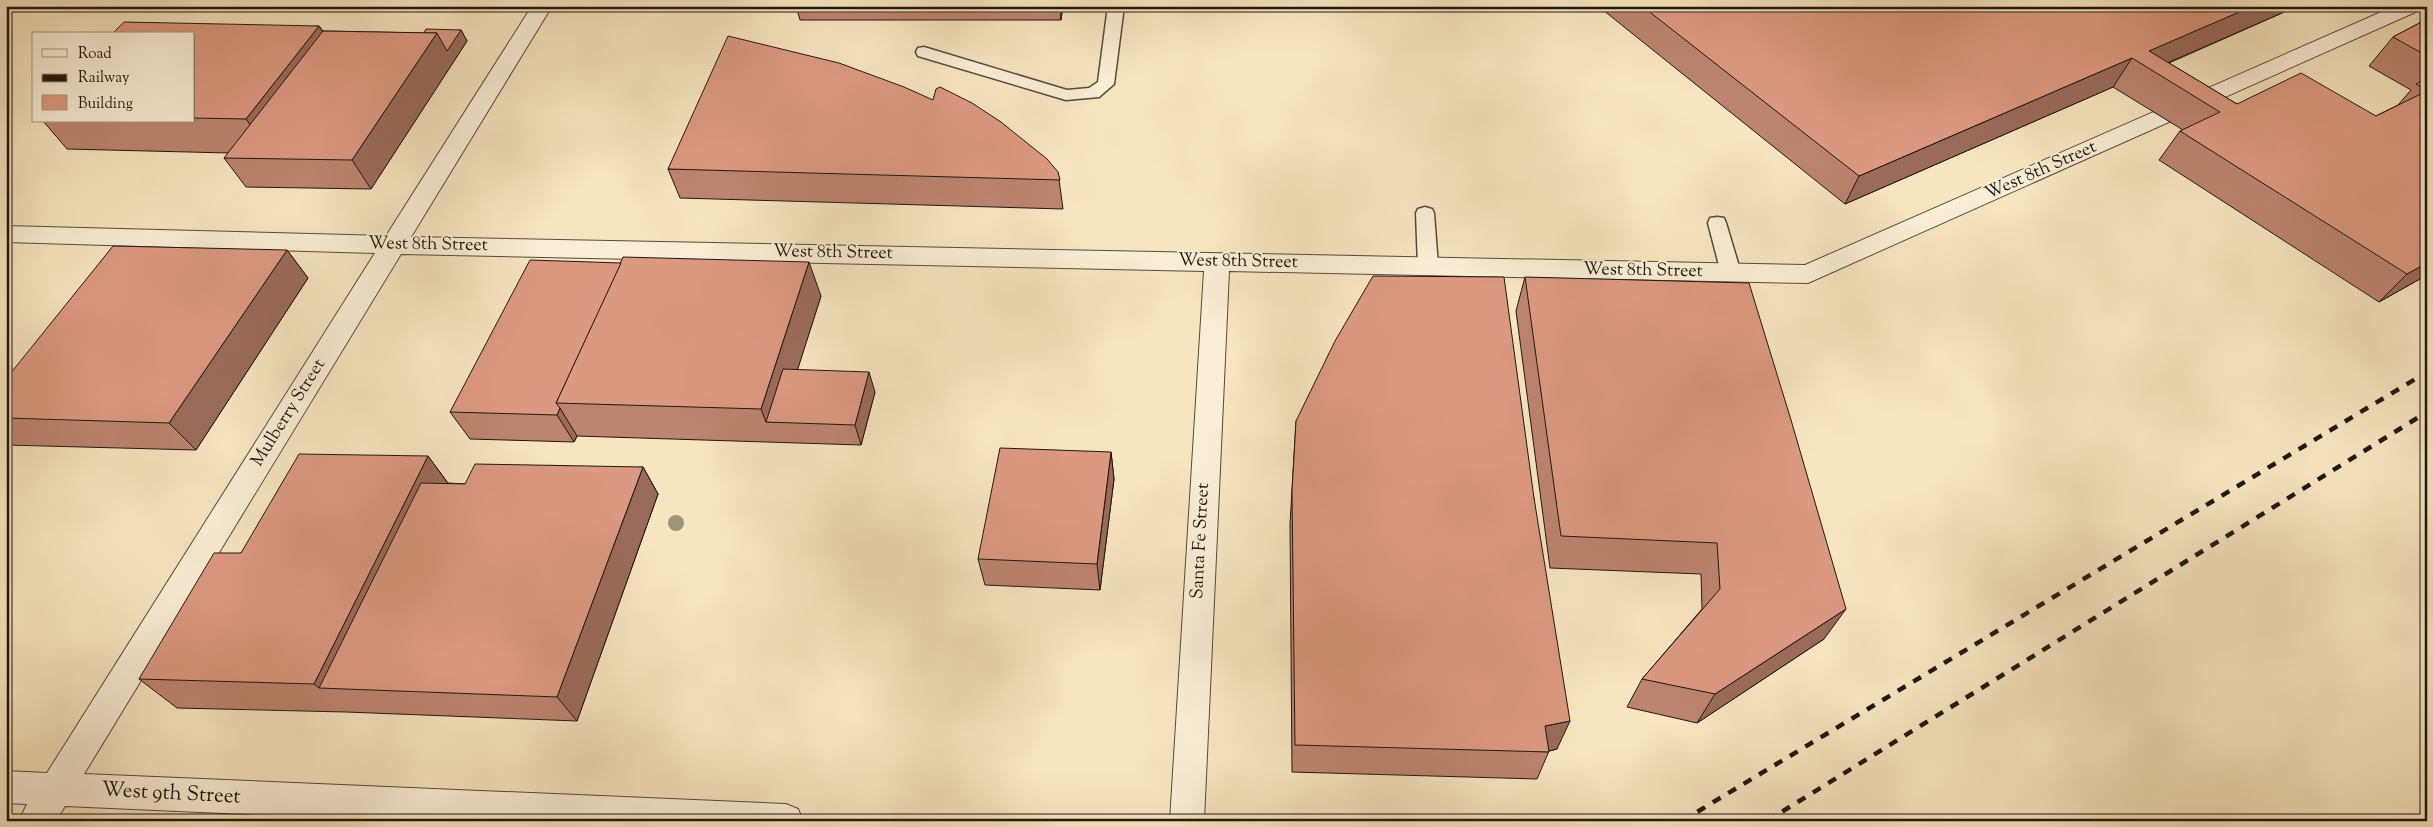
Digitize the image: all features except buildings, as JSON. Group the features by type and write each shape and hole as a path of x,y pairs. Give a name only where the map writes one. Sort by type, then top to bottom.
{"street":[{"name":"Mulberry Street","path":"36,821 542,6"},
{"name":"West 8th Street","path":"6,234 394,245 1808,274 2413,6"},
{"name":"Santa Fe Street","path":"1187,821 1217,261"},
{"name":"West 9th Street","path":"6,787 786,821"}],"lane":[{"path":"924,52 1066,95 1093,93 1106,84 1116,6"},
{"path":"1425,213 1428,266"},
{"path":"1718,223 1731,273"}],"railway":[{"path":"1682,821 2427,372"},
{"path":"1767,821 2427,412"}]}
